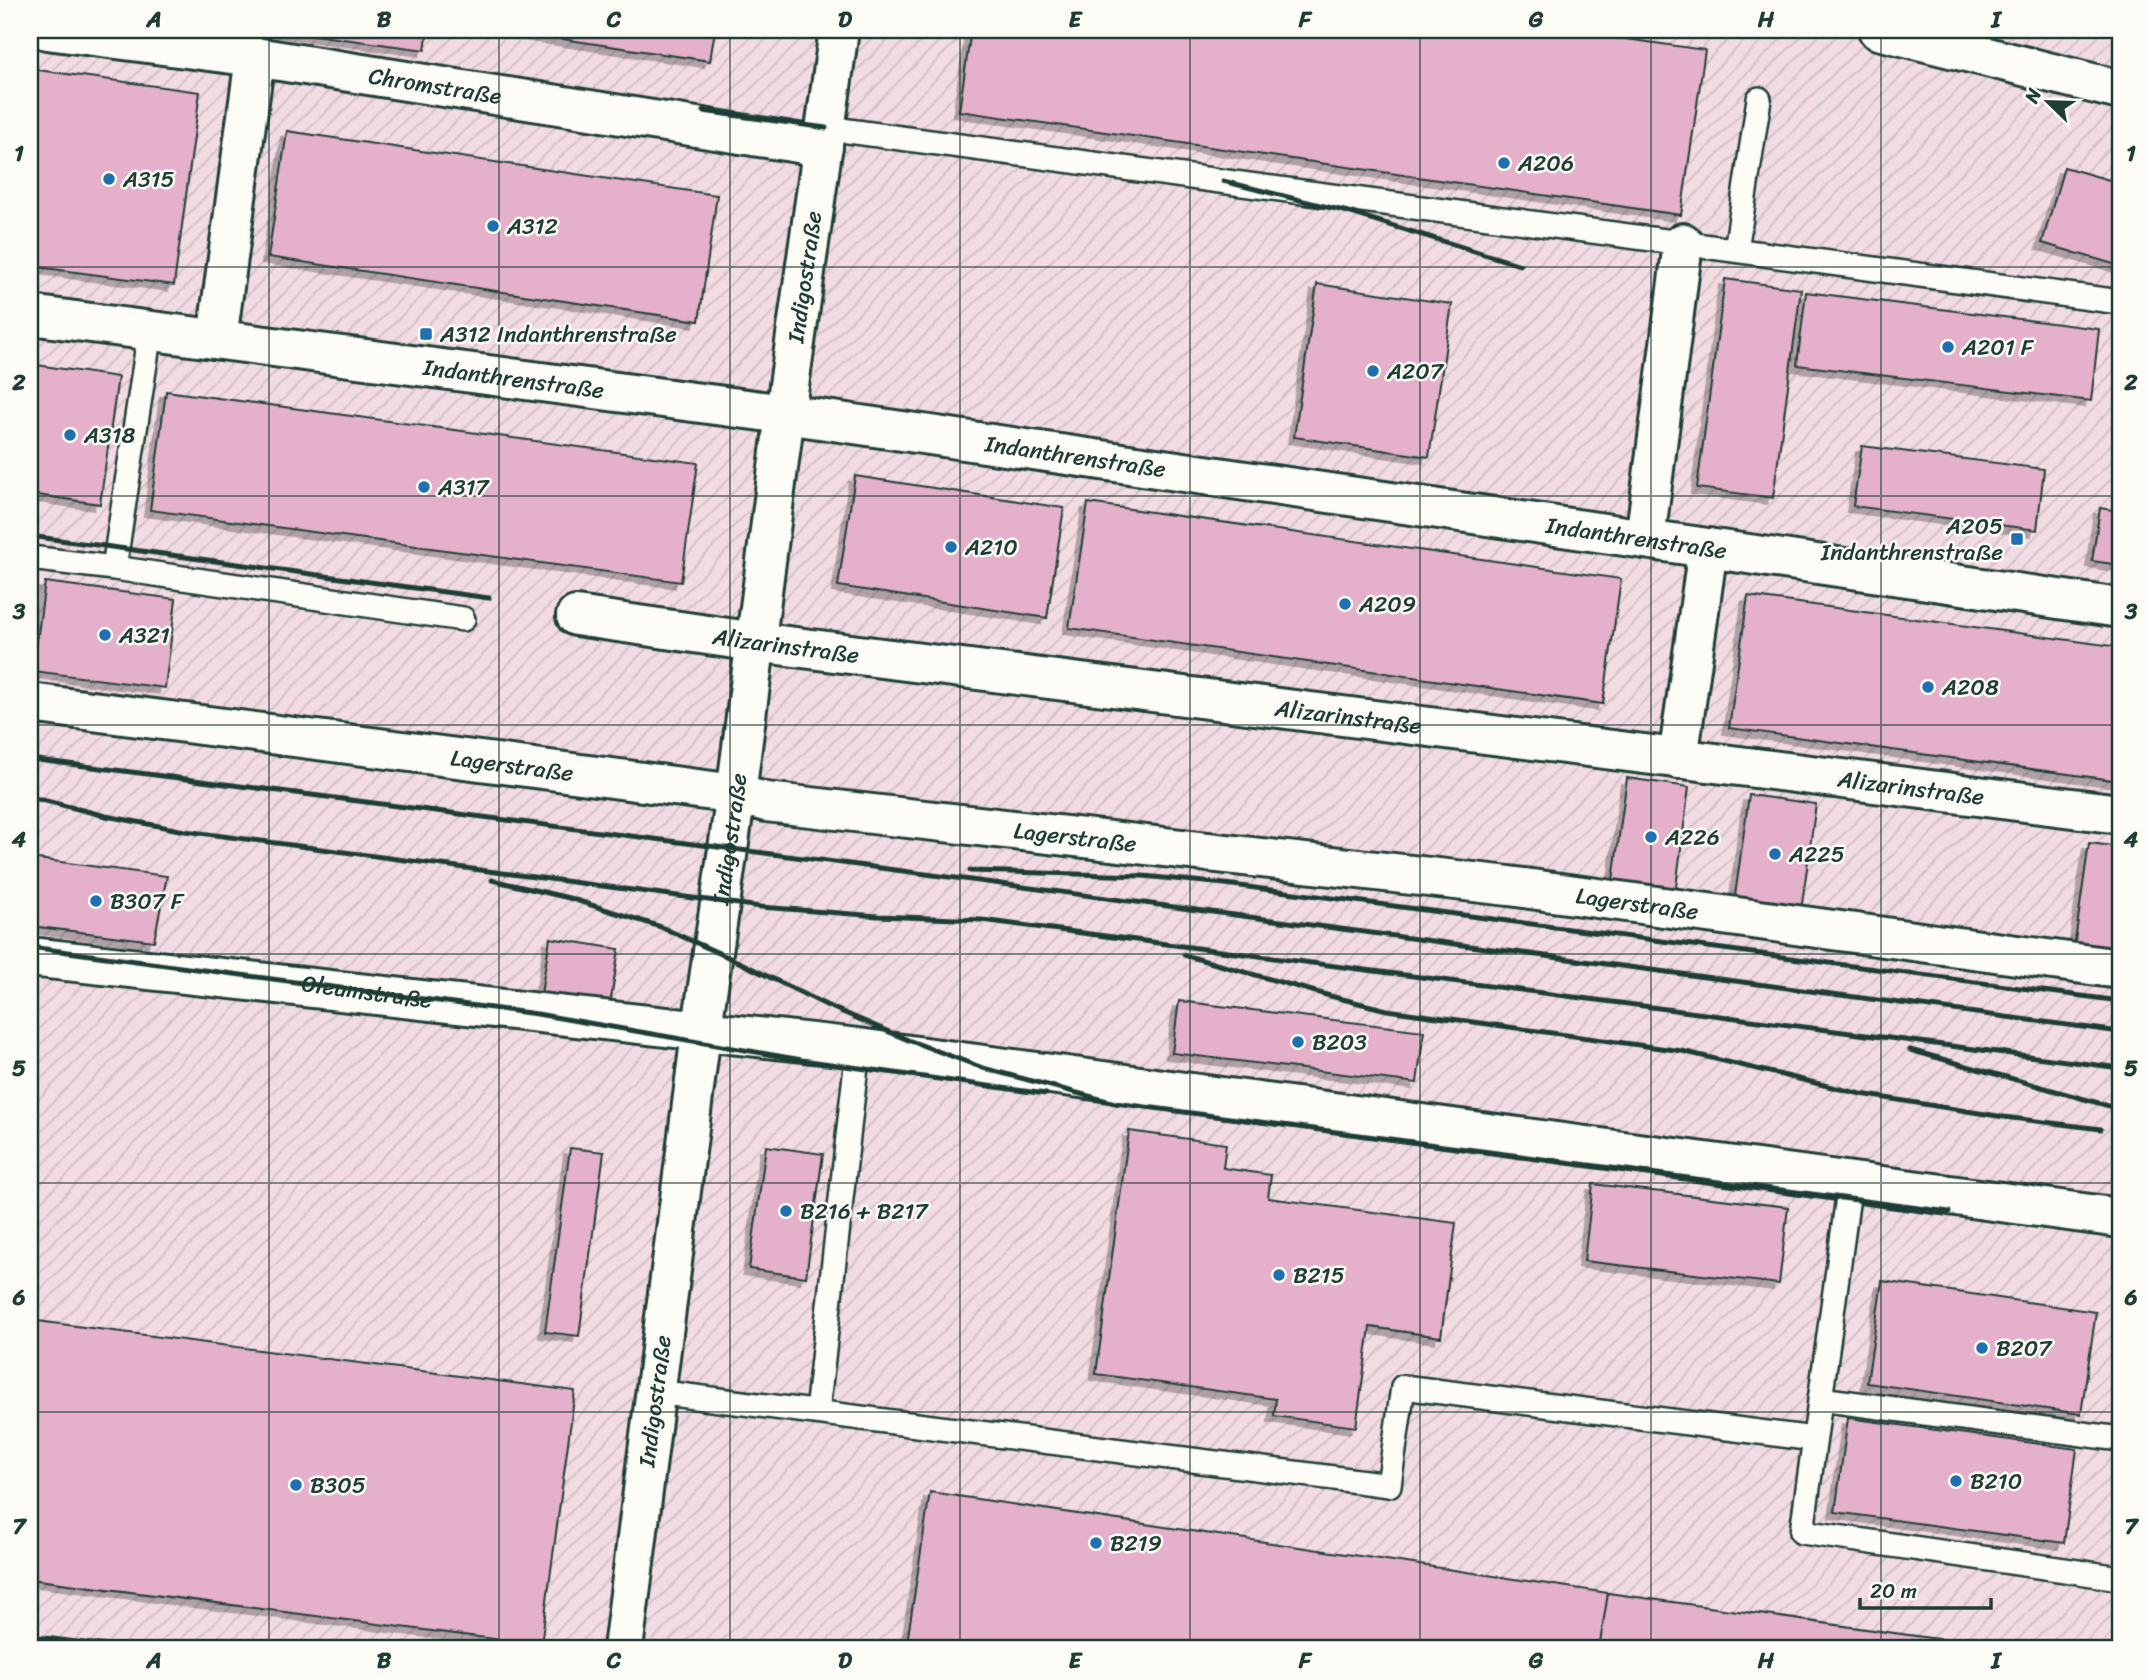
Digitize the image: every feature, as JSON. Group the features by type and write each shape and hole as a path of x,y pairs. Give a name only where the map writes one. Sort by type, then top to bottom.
{"street":[{"name":"Chromstraße","path":"47,30 825,137"},
{"name":"Indigostraße","path":"623,1649 701,1031 736,794 785,414 839,30"},
{"path":"1878,30 2120,90"},
{"path":"217,339 255,58"},
{"path":"1645,539 1683,243"},
{"name":"Indanthrenstraße","path":"30,315 785,414 2120,608"},
{"path":"1678,759 1708,548"},
{"name":"Alizarinstraße","path":"576,616 756,642 2120,814"},
{"name":"Lagerstraße","path":"30,702 736,794 766,802 1509,886 2120,968"},
{"name":"Oleumstraße","path":"30,957 858,1048 2120,1218"}],"lane":[{"path":"1736,250 1759,99"},
{"path":"825,137 1683,243 2120,302"},
{"path":"114,568 149,331"},
{"path":"30,558 463,619"},
{"path":"817,1412 858,1048"},
{"path":"1850,1182 1802,1532 2120,1578"},
{"path":"656,1392 1389,1485 1403,1387 1814,1439"},
{"path":"1820,1399 2120,1439"}],"shaded area":[{"path":"30,30 2120,30 2120,1649 30,1649"}],"building":[{"path":"276,30 428,30 425,50"},
{"path":"515,30 715,30 710,61"},
{"name":"A206","path":"971,30 1562,30 1705,50 1681,215 959,111"},
{"name":"A315","path":"30,69 200,92 174,285 30,266"},
{"name":"A312","path":"287,131 717,195 699,321 268,257"},
{"path":"2064,167 2120,183 2120,266 2042,243"},
{"path":"1725,279 1801,289 1773,498 1697,488"},
{"name":"A207","path":"1317,284 1452,304 1429,457 1294,437"},
{"name":"A201 F","path":"1806,292 2099,329 2091,401 1797,365"},
{"name":"A318","path":"30,364 118,377 100,504 30,494"},
{"name":"A317","path":"166,391 698,463 681,582 150,510"},
{"path":"1862,446 2044,469 2037,530 1853,506"},
{"name":"A210","path":"855,476 1064,508 1047,618 838,586"},
{"name":"A209","path":"1088,503 1621,579 1603,704 1069,628"},
{"path":"2100,508 2120,511 2120,565 2092,561"},
{"name":"A321","path":"45,582 176,599 165,688 33,671"},
{"name":"A208","path":"1748,596 2120,647 2120,781 1729,728"},
{"name":"A226","path":"1627,778 1689,787 1675,895 1612,887"},
{"name":"A225","path":"1749,795 1816,804 1801,911 1734,903"},
{"path":"2089,843 2120,847 2120,954 2074,948"},
{"name":"B307 F","path":"30,858 167,876 154,941 30,926"},
{"path":"550,938 619,949 610,1005 541,994"},
{"name":"B203","path":"1179,1001 1424,1031 1417,1083 1172,1053"},
{"name":"B215","path":"1129,1131 1226,1144 1223,1168 1271,1175 1268,1198 1456,1223 1441,1337 1370,1327 1356,1427 1274,1416 1276,1399 1096,1374"},
{"name":"B216 + B217","path":"766,1146 823,1154 806,1277 749,1269"},
{"path":"570,1148 604,1152 579,1336 545,1332"},
{"path":"1593,1184 1788,1207 1779,1284 1584,1261"},
{"name":"B207","path":"1882,1281 2096,1312 2081,1414 1867,1383"},
{"name":"B305","path":"30,1320 575,1391 541,1645 30,1579"},
{"name":"B210","path":"1848,1418 2077,1449 2064,1543 1835,1512"},
{"name":"B219","path":"930,1492 1608,1593 1599,1649 906,1649"},
{"path":"1608,1593 2009,1649 1599,1649"}],"railway":[{"path":"703,111 826,128"},
{"path":"1223,181 1348,212 1520,265"},
{"path":"30,536 489,598"},
{"path":"30,759 2120,1032"},
{"path":"30,797 106,816 185,831 761,907 878,916 982,920 2120,1068"},
{"path":"970,871 1143,876 1225,884 2120,1001"},
{"path":"492,880 569,898 661,927 826,1005 908,1040 983,1068 1115,1103 1949,1212"},
{"path":"30,947 537,1014 802,1060 1046,1094"},
{"path":"1184,955 1387,1010 1682,1051 1861,1094 2004,1117 2101,1129"},
{"path":"1910,1050 2120,1109"},
{"path":"30,1636 130,1649"}],"place":[{"name":"A206","path":"1504,163"},
{"name":"A315","path":"109,179"},
{"name":"A312","path":"493,226"},
{"name":"A312 Indanthrenstraße","path":"426,334"},
{"name":"A201 F","path":"1948,347"},
{"name":"A207","path":"1373,371"},
{"name":"A318","path":"70,435"},
{"name":"A317","path":"424,487"},
{"name":"A205 Indanthrenstraße","path":"2017,539"},
{"name":"A210","path":"951,547"},
{"name":"A209","path":"1345,604"},
{"name":"A321","path":"105,635"},
{"name":"A208","path":"1928,687"},
{"name":"A226","path":"1651,837"},
{"name":"A225","path":"1775,854"},
{"name":"B307 F","path":"96,901"},
{"name":"B203","path":"1298,1042"},
{"name":"B216 + B217","path":"786,1211"},
{"name":"B215","path":"1279,1275"},
{"name":"B207","path":"1982,1348"},
{"name":"B210","path":"1956,1481"},
{"name":"B305","path":"296,1485"},
{"name":"B219","path":"1096,1543"}]}
